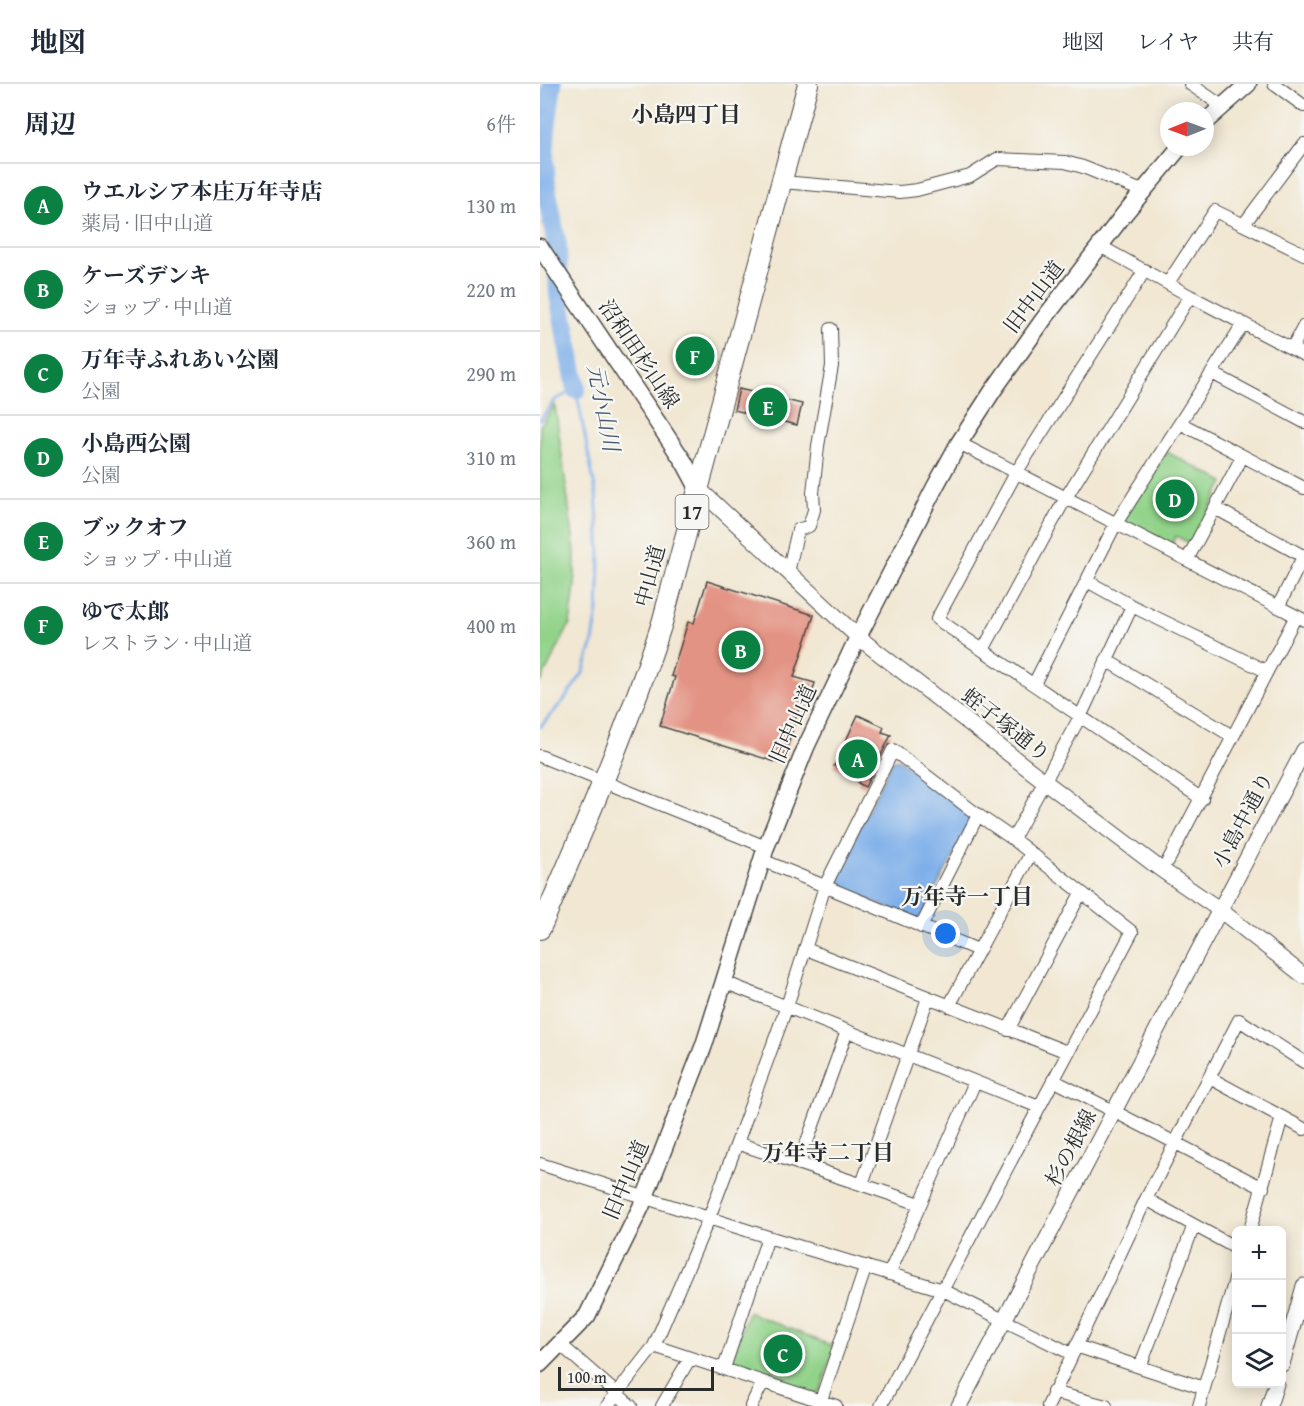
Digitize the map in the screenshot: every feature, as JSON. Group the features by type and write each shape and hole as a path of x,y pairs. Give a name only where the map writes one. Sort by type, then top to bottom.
{"highway":[{"name":"中山道","path":"540,929 605,782 662,623 808,84"}],"main road":[{"path":"1214,114 1248,84"},
{"name":"旧中山道","path":"540,1365 586,1316 645,1198 704,1045 764,853 806,747 858,637 959,443 1005,374 1100,246 1172,156"},
{"name":"沼和田杉山線","path":"540,247 684,462 698,488"}],"street":[{"path":"1190,84 1222,106"},
{"path":"1274,84 1304,106"},
{"path":"1244,224 1304,144"},
{"path":"782,182 900,192 917,190 970,176 997,159 1065,162 1142,191"},
{"path":"1168,283 1215,211 1304,254"},
{"path":"1100,246 1304,355"},
{"path":"1145,270 1016,473 937,619 1202,799"},
{"path":"983,650 1065,499 1190,296"},
{"path":"1034,684 1115,525 1243,324"},
{"path":"1292,348 1304,326"},
{"path":"789,572 798,530 809,526 814,510 813,493 818,446 832,366 831,329"},
{"path":"1212,373 1304,422"},
{"path":"1180,423 1304,488"},
{"path":"959,443 1300,618 1266,671 1168,861"},
{"path":"1187,561 1242,457"},
{"name":"蛭子塚通り","path":"698,488 858,637 1044,781 1159,868 1220,910 1304,976"},
{"path":"1215,508 1304,556 1278,607"},
{"path":"1087,581 1132,606 1266,671"},
{"path":"1013,839 1081,715 1132,606"},
{"path":"1106,660 1232,736"},
{"path":"606,1406 654,1346 709,1218 737,1143 787,1006 825,886 893,750 1013,839 1132,932 881,1406"},
{"name":"小島中通り","path":"1220,910 1304,750"},
{"path":"540,756 605,782 764,853 825,886 978,950"},
{"path":"921,927 978,815"},
{"path":"949,1006 1031,853"},
{"path":"1008,1030 1081,892"},
{"name":"杉の根線","path":"959,1406 1220,910"},
{"path":"806,949 1067,1052"},
{"path":"724,982 1039,1107"},
{"path":"862,1184 928,998"},
{"path":"1048,1406 1146,1199 1239,1020 1304,1062"},
{"path":"799,1164 847,1031"},
{"path":"1210,1078 1304,1129"},
{"path":"1053,1080 1263,1188"},
{"path":"889,1274 975,1082"},
{"path":"1251,1226 1282,1117"},
{"path":"737,1143 920,1204"},
{"path":"540,1164 943,1290 1003,1320 1074,1350 1140,1366 1204,1388"},
{"path":"1146,1199 1232,1246"},
{"path":"1140,1366 1194,1225"},
{"path":"724,1368 768,1237"},
{"path":"821,1400 866,1266"},
{"path":"1199,1406 1235,1280"},
{"path":"1286,1336 1304,1288"},
{"path":"1223,1323 1232,1325"},
{"path":"561,1345 631,1406"},
{"path":"654,1346 763,1382 806,1401 821,1400 836,1406"},
{"path":"662,1406 690,1358"},
{"path":"751,1406 763,1382"},
{"path":"1269,1406 1274,1388"},
{"path":"1053,1392 1106,1406"}],"green space":[{"path":"555,405 575,552 575,586 570,624 540,683 540,426"},
{"path":"1167,452 1224,482 1191,544 1176,536 1171,546 1125,524 1124,517"},
{"path":"748,1312 835,1347 820,1391 811,1394 734,1368 731,1361"}],"water":[{"path":"898,759 969,814 971,823 920,919 834,886 833,881 892,761"}],"building":[{"path":"739,389 802,404 797,425 734,410"},
{"path":"707,581 814,615 794,677 815,683 807,710 799,708 782,764 660,726 675,677 671,676 688,622 694,623"},
{"path":"858,715 884,727 882,732 891,735 865,787 858,783 860,779 834,766"}],"waterway":[{"name":"元小山川","path":"552,84 544,157 546,187 557,246 559,295 576,389"},
{"name":"元小山川","path":"540,420 555,400 576,389 596,494 600,556 598,609 593,642 583,673 564,700 540,727"}],"place":[{"name":"ゆで太郎","path":"695,356"},
{"name":"ブックオフ","path":"768,407"},
{"name":"小島西公園","path":"1175,499"},
{"name":"ケーズデンキ","path":"741,650"},
{"name":"ウエルシア本庄万年寺店","path":"858,759"},
{"name":"万年寺ふれあい公園","path":"783,1354"}],"district":[{"name":"小島四丁目","path":"686,114"},
{"name":"万年寺一丁目","path":"967,896"},
{"name":"万年寺二丁目","path":"828,1152"}]}
